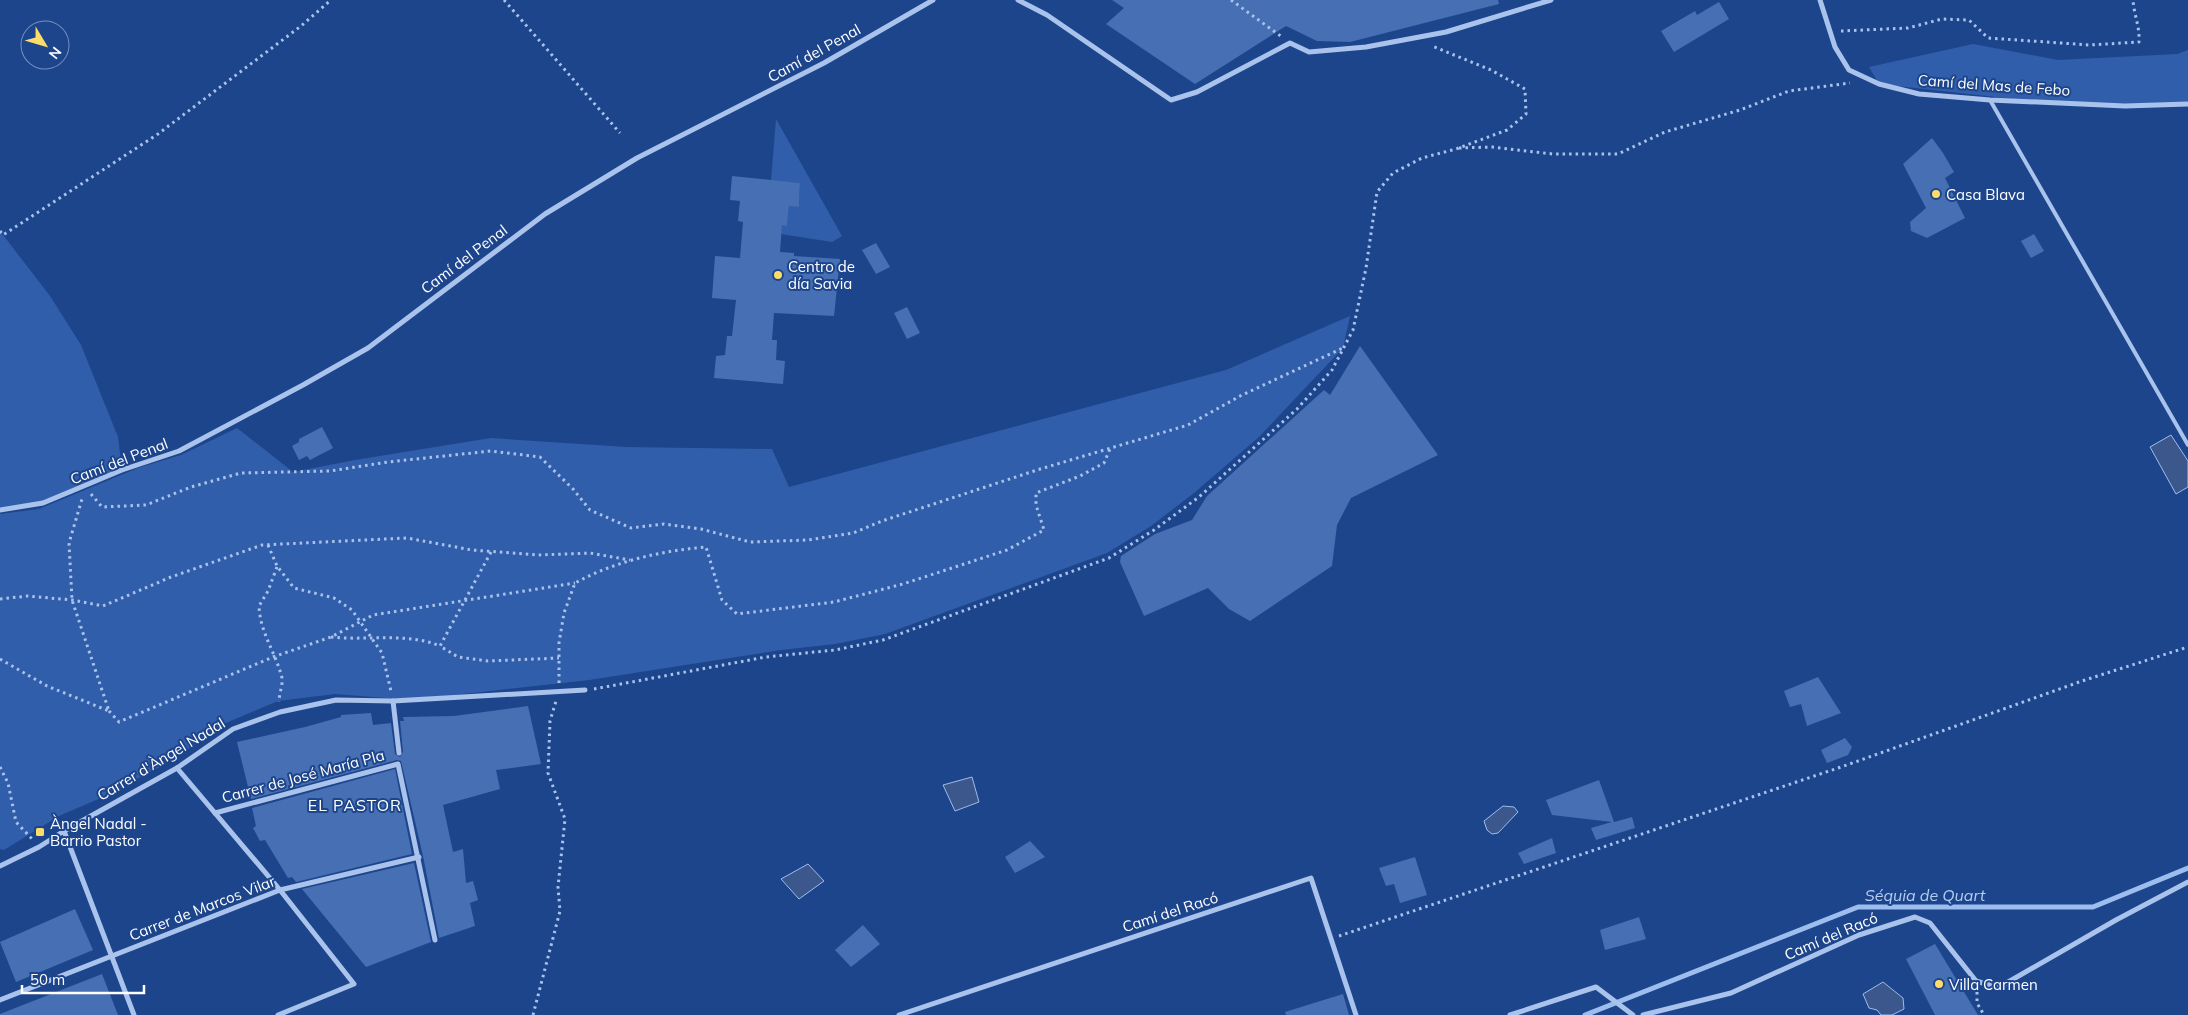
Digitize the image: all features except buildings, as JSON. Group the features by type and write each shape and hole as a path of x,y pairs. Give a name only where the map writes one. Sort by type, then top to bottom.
{"street":[{"name":"Camí del Penal","path":"0,510 43,503 122,470 179,451 368,348 545,214 637,158 824,63 933,0"},
{"path":"1018,0 1046,15 1171,100 1197,92 1290,44 1309,52 1366,47 1446,32 1551,0"},
{"name":"Camí del Mas de Febo","path":"1820,0 1835,47 1849,70 1879,84 1919,94 1990,100 2125,106 2188,104"},
{"name":"Carrer d'Àngel Nadal","path":"0,866 39,847 176,768 233,729 280,712 336,700 393,701 585,690"},
{"path":"393,701 399,753"},
{"name":"Carrer de José María Pla","path":"214,812 398,764 419,856"},
{"path":"176,768 280,890 354,984 278,1015"},
{"path":"64,831 134,1015"},
{"path":"419,856 435,940"},
{"name":"Carrer de Marcos Vilar","path":"0,1000 280,890 419,856"},
{"name":"Camí del Racó","path":"900,1015 1311,878 1356,1015"},
{"path":"1976,981 1993,986 2003,984 2116,920 2188,884"},
{"name":"Camí del Racó","path":"1643,1015 1731,994 1859,935 1915,917 1930,923 1976,981"},
{"path":"1510,1015 1596,986 1633,1015"}],"lane":[{"path":"1990,100 2188,445"}],"path":[{"path":"0,231 3,235 158,134 301,26 331,0"},
{"path":"504,0 620,133"},
{"path":"1231,0 1290,44"},
{"path":"1830,32 1908,28 1942,19 1969,20 1988,38 2090,45 2139,42 2140,28 2135,20 2133,0"},
{"path":"585,690 766,657 835,650 883,640 1109,558 1154,530 1199,497 1297,409 1332,370 1352,330 1366,268 1377,192 1393,173 1422,158 1456,149 1507,130 1526,114 1525,89 1491,70 1413,38"},
{"path":"1456,149 1492,147 1553,154 1618,154 1665,132 1740,110 1789,90 1841,83 1879,84"},
{"path":"85,487 102,507 146,505 191,487 242,473 330,471 388,462 491,451 540,457 590,510 631,528 664,524 701,529 750,542 808,540 853,533 882,521 1037,470 1188,425 1242,395 1344,348"},
{"path":"85,487 69,543 72,600 109,711 119,722 273,657 331,637 361,621 380,614 575,583 601,569 673,550 706,547 722,600 737,614 834,602 903,584 1007,550 1044,530 1036,506 1036,493 1080,476 1104,463 1111,448"},
{"path":"0,599 28,596 72,600 103,606 171,577 262,545 407,538 491,552 538,555 590,553 630,560"},
{"path":"268,545 277,566 294,588 334,598 352,610 361,621 382,653 393,701"},
{"path":"440,646 491,552"},
{"path":"277,566 268,591 259,606 262,630 282,680 279,692 280,712"},
{"path":"533,1015 560,910 558,887 565,819 548,773 550,721 559,692 559,643 564,613 575,583"},
{"path":"331,637 407,639 430,642 458,657 488,660 559,658"},
{"path":"1332,938 1844,766 2082,681 2188,647"},
{"path":"0,659 47,686 109,711"},
{"path":"0,768 8,783 16,822 39,847"},
{"path":"1976,981 1977,1003 1984,1015"}],"shaded area":[{"path":"1973,44 2058,60 2177,54 2188,50 2188,105 2040,102 1879,84 1869,67"},
{"path":"776,119 842,236 832,242 781,234 782,225 787,225 789,206 799,206 800,183 771,181"},
{"path":"0,231 50,296 81,345 118,437 122,470 43,503 0,510"},
{"path":"1350,316 1343,348 1259,437 1194,493 1151,526 1107,553 885,634 835,644 781,650 589,680 409,700 335,694 278,701 221,725 173,760 103,797 59,816 4,850 0,849 0,514 39,509 138,468 181,455 237,428 293,472 491,438 626,447 772,449 789,487 1226,370"},
{"path":"2171,435 2188,461 2188,487 2176,494 2150,447"},
{"path":"972,777 979,802 955,811 943,785"},
{"path":"1503,806 1514,807 1518,812 1498,833 1492,834 1487,830 1484,821"},
{"path":"808,864 824,881 799,899 781,879"},
{"path":"1883,982 1903,998 1904,1009 1892,1015 1881,1015 1877,1010 1869,1008 1863,994"}],"waterway":[{"name":"Séquia de Quart","path":"1585,1015 1858,907 2093,907 2188,868"}],"place":[{"name":"Casa Blava","path":"1936,194"},
{"name":"Centro de día Savia","path":"778,275"},
{"name":"Àngel Nadal - Barrio Pastor","path":"40,832"},
{"name":"Villa Carmen","path":"1939,984"}],"district":[{"name":"EL PASTOR","path":"355,805"}]}
